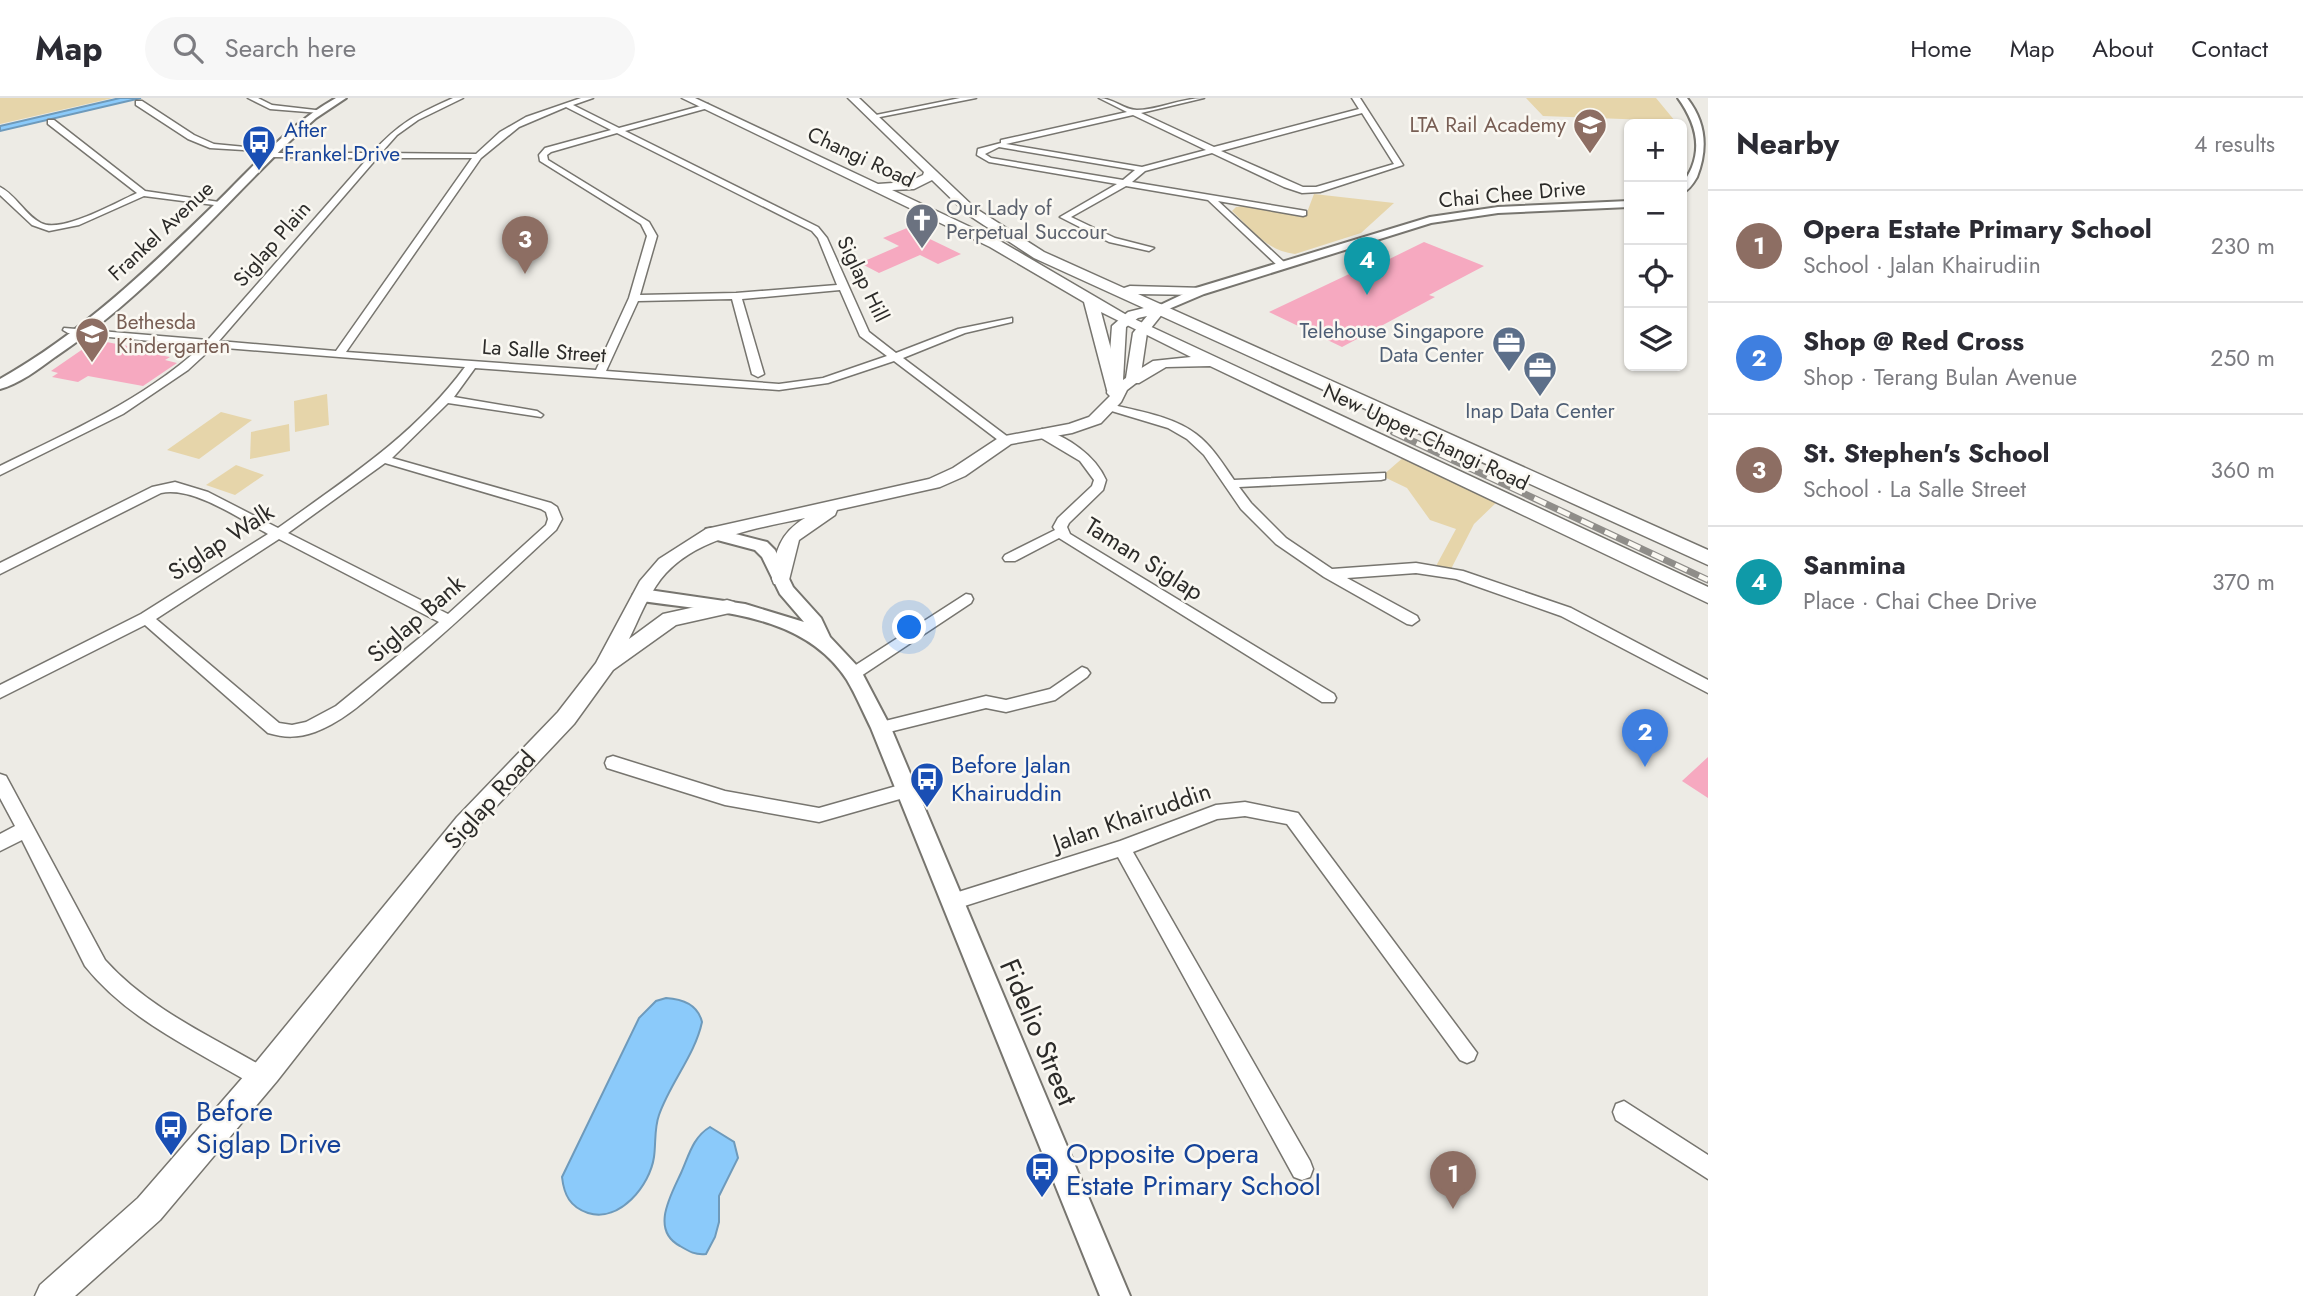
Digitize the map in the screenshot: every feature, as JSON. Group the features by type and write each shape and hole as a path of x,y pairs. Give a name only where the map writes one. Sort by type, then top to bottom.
{"main road":[{"name":"Changi Road","path":"687,98 995,244 1091,301 1134,321"},
{"path":"853,98 875,116 971,211 1012,240 1055,263 1134,321 1138,340 1133,380"},
{"path":"873,185 895,188 915,185 927,179 930,169"},
{"name":"New Upper Changi Road","path":"1055,263 1160,308 1708,558"},
{"path":"1110,287 1143,291 1200,291"},
{"path":"1091,301 1113,397"},
{"path":"1113,397 1119,326 1160,308"},
{"name":"New Upper Changi Road","path":"1134,321 1708,596"},
{"path":"1133,380 1146,368 1157,363 1219,363"},
{"name":"Siglap Road","path":"51,1296 149,1209 267,1071 466,824 566,718 604,668 649,581 666,563 712,533 942,480 968,466 1002,438 1089,423 1121,388 1133,380"},
{"path":"781,579 787,540 794,532 845,501"},
{"path":"604,668 670,619 727,607"}],"street":[{"path":"252,98 270,107 320,111"},
{"name":"Frankel Avenue","path":"0,385 85,332 222,203 307,110 328,98"},
{"name":"Frankel Avenue","path":"182,224 267,152 320,111 342,98"},
{"name":"Siglap Plain","path":"0,471 94,426 143,398 184,369 211,343 401,127 459,98"},
{"path":"339,355 478,156 509,127 544,111 589,98"},
{"path":"875,116 972,98"},
{"path":"1103,98 1287,185 1305,190 1317,190 1399,165 1356,98"},
{"path":"1200,98 996,143 981,151 981,155 989,160 1303,213"},
{"path":"1682,98 1701,123 1704,143 1701,162 1687,185"},
{"path":"139,103 191,137 213,146 267,152 478,156"},
{"name":"Siglap Hill","path":"567,105 815,229 822,238 864,334 1002,438"},
{"path":"599,375 634,298 652,236 650,228 645,222 555,169 543,158 548,150 705,106"},
{"path":"1149,248 1112,240 1064,218 1125,183 1142,169 1364,110"},
{"path":"53,123 143,193 222,203"},
{"path":"996,143 1142,169"},
{"path":"0,190 40,227 50,229 75,223 143,193"},
{"path":"1210,199 1223,208 1281,264"},
{"name":"Chai Chee Drive","path":"1160,308 1200,291 1281,264 1430,220 1499,210 1624,204"},
{"path":"634,298 736,296 843,287"},
{"path":"736,296 758,374"},
{"name":"Frankel Avenue","path":"0,373 68,330 96,304"},
{"name":"La Salle Street","path":"68,330 339,355 779,387 815,383 958,332 1008,320"},
{"name":"Siglap Walk","path":"0,692 146,618 278,534 383,459 446,399 472,365"},
{"path":"720,383 758,374 815,383"},
{"path":"1113,397 1182,430 1200,443 1268,530 1329,574 1412,620"},
{"path":"446,399 537,415"},
{"name":"Taman Siglap","path":"1042,432 1059,440 1093,467 1100,480 1098,487 1063,521 1061,532 1080,548 1328,698"},
{"name":"Siglap Bank","path":"146,618 263,720 285,732 313,727 342,710 450,621 551,527 555,519 554,512 546,506 383,459"},
{"path":"1231,484 1381,476"},
{"path":"0,569 151,493 174,486 203,495 450,621"},
{"path":"1010,558 1061,532"},
{"name":"Fidelio Street","path":"712,533 761,546 769,554 797,617 853,674 881,728 908,790 1115,1296"},
{"path":"1329,574 1400,568 1458,574 1576,617 1708,687"},
{"name":"Fidelio Street","path":"642,595 797,617"},
{"path":"853,674 966,599"},
{"path":"881,728 986,702 1006,706 1055,694 1082,673"},
{"path":"613,763 725,798 819,815 908,790"},
{"path":"0,780 92,959 114,986 148,1011 261,1078 267,1071"},
{"name":"Jalan Khairuddin","path":"952,902 1122,848 1228,809 1262,811 1292,818 1467,1053"},
{"path":"0,843 24,830"},
{"path":"1122,848 1302,1169"},
{"path":"1624,1112 1708,1168"}],"shaded area":[{"path":"0,98 113,98 0,124"},
{"path":"1526,98 1656,98 1673,119 1624,119 1543,116"},
{"path":"1314,194 1394,203 1361,233 1295,254 1268,244 1232,211 1236,207 1246,206 1306,215"},
{"path":"327,394 329,425 295,432 294,401"},
{"path":"221,412 252,420 199,459 167,450"},
{"path":"289,424 290,451 250,459 251,432"},
{"path":"1405,456 1499,500 1474,524 1451,569 1436,566 1456,529 1430,520 1407,488 1382,476"},
{"path":"236,465 264,475 235,495 206,485"}],"water":[{"path":"120,98 141,98 0,131 0,126"},
{"path":"666,998 689,1004 697,1011 702,1022 694,1046 659,1115 651,1168 640,1190 622,1207 600,1215 588,1213 569,1199 562,1177 639,1018 656,1001"},
{"path":"710,1127 734,1142 738,1158 719,1196 719,1222 715,1237 706,1254 699,1254 687,1250 671,1239 664,1222 668,1202 692,1147 699,1136"}],"building":[{"name":"Our Lady of Perpetual Succour","path":"907,228 961,254 938,264 920,255 879,273 860,263 899,246 883,238"},
{"path":"1424,242 1484,266 1429,295 1435,297 1342,347 1269,312 1364,267 1369,269"},
{"path":"96,340 143,349 139,351 170,357 165,360 177,363 143,386 88,376 78,382 52,377 58,373 51,371"},
{"path":"1708,757 1708,798 1682,781"}],"railway":[{"path":"1393,432 1708,580"}],"place":[{"name":"LTA Rail Academy","path":"1590,155"},
{"name":"After Frankel Drive","path":"259,172"},
{"name":"Our Lady of Perpetual Succour","path":"922,250"},
{"name":"St. Stephen's School","path":"525,274"},
{"name":"Sanmina","path":"1367,295"},
{"name":"Bethesda Kindergarten","path":"92,364"},
{"name":"Telehouse Singapore Data Center","path":"1509,373"},
{"name":"Inap Data Center","path":"1540,398"},
{"name":"Shop @ Red Cross","path":"1645,767"},
{"name":"Before Jalan Khairuddin","path":"927,809"},
{"name":"Before Siglap Drive","path":"171,1157"},
{"name":"Opposite Opera Estate Primary School","path":"1042,1199"},
{"name":"Opera Estate Primary School","path":"1453,1209"}]}
